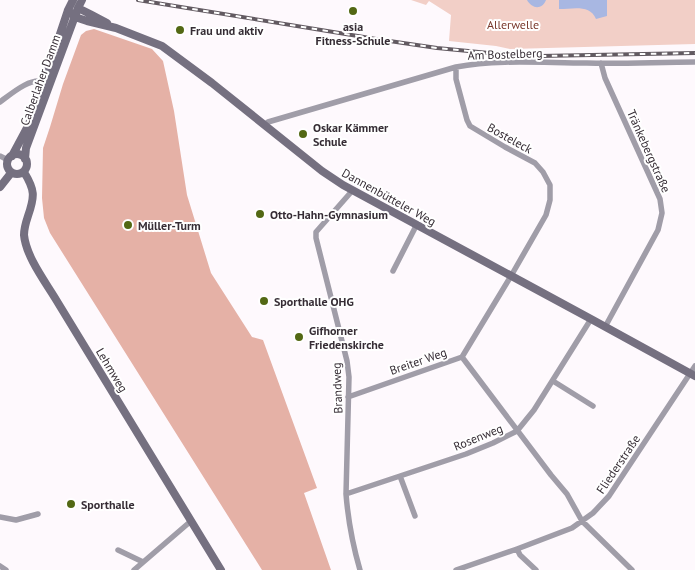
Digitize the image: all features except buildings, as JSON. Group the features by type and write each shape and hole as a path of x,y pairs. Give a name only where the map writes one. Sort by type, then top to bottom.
{"street":[{"name":"Calberlaher Damm","path":"10,158 34,112 73,0"},
{"name":"Calberlaher Damm","path":"25,159 26,148 82,0"},
{"path":"68,10 78,8"},
{"name":"Dannenbütteler Weg","path":"78,8 116,28 162,46 212,83 322,171 352,191 692,375"},
{"name":"Dannenbütteler Weg","path":"68,10 75,17 116,28"},
{"name":"Am Bostelberg","path":"264,125 268,122 456,67 474,64 512,62 695,62"},
{"name":"Tränkebergstraße","path":"601,63 605,78 660,199 662,214 658,230 650,247 605,327"},
{"name":"Bosteleck","path":"456,67 456,79 470,126 534,163 543,172 550,185 550,200 546,215 511,276"},
{"name":"Calberlaher Damm","path":"0,102 29,83 39,80 44,82"},
{"path":"0,156 10,158 18,155 21,156 25,159 26,167 24,172 12,173 7,167 10,158"},
{"name":"Lehmweg","path":"24,172 33,190 32,204 24,232 25,242 32,257 221,570"},
{"path":"0,187 12,173"},
{"name":"Brandweg","path":"352,191 316,232 316,238 347,361 349,377 346,494 360,570"},
{"path":"393,270 416,226"},
{"name":"Breiter Weg","path":"348,396 462,356 511,276"},
{"name":"Rosenweg","path":"346,494 494,443 517,431 534,410 591,319"},
{"path":"462,356 517,431 567,494 582,521 632,570"},
{"name":"Fliederstraße","path":"456,570 561,532 582,521 601,506 610,496 692,375 695,366"},
{"path":"553,381 593,406"},
{"path":"400,476 415,516"},
{"path":"0,517 16,520 38,514"},
{"path":"134,570 191,521"},
{"path":"517,549 520,555 536,570"},
{"path":"118,550 143,562"},
{"path":"0,566 6,570"}],"green space":[{"name":"Allerwelle","path":"411,0 695,0 695,44 510,49 449,41 451,15 429,1 426,5"}],"shaded area":[{"path":"94,29 152,49 163,61 174,111 187,195 211,273 252,337 263,340 317,488 304,493 331,570 262,570 50,233 44,218 42,198 43,148 81,35 86,31"}],"water":[{"path":"527,0 546,0 540,7 534,7"},
{"path":"559,0 607,0 607,16 596,19 590,11 585,9 559,9"}],"railway":[{"path":"138,0 376,39 489,53 540,56 695,53"}],"place":[{"name":"asia Fitness-Schule","path":"353,11"},
{"name":"Frau und aktiv","path":"180,30"},
{"name":"Oskar Kämmer Schule","path":"303,134"},
{"name":"Otto-Hahn-Gymnasium","path":"260,214"},
{"name":"Müller-Turm","path":"128,225"},
{"name":"Sporthalle OHG","path":"264,301"},
{"name":"Gifhorner Friedenskirche","path":"299,337"},
{"name":"Sporthalle","path":"71,504"}]}
